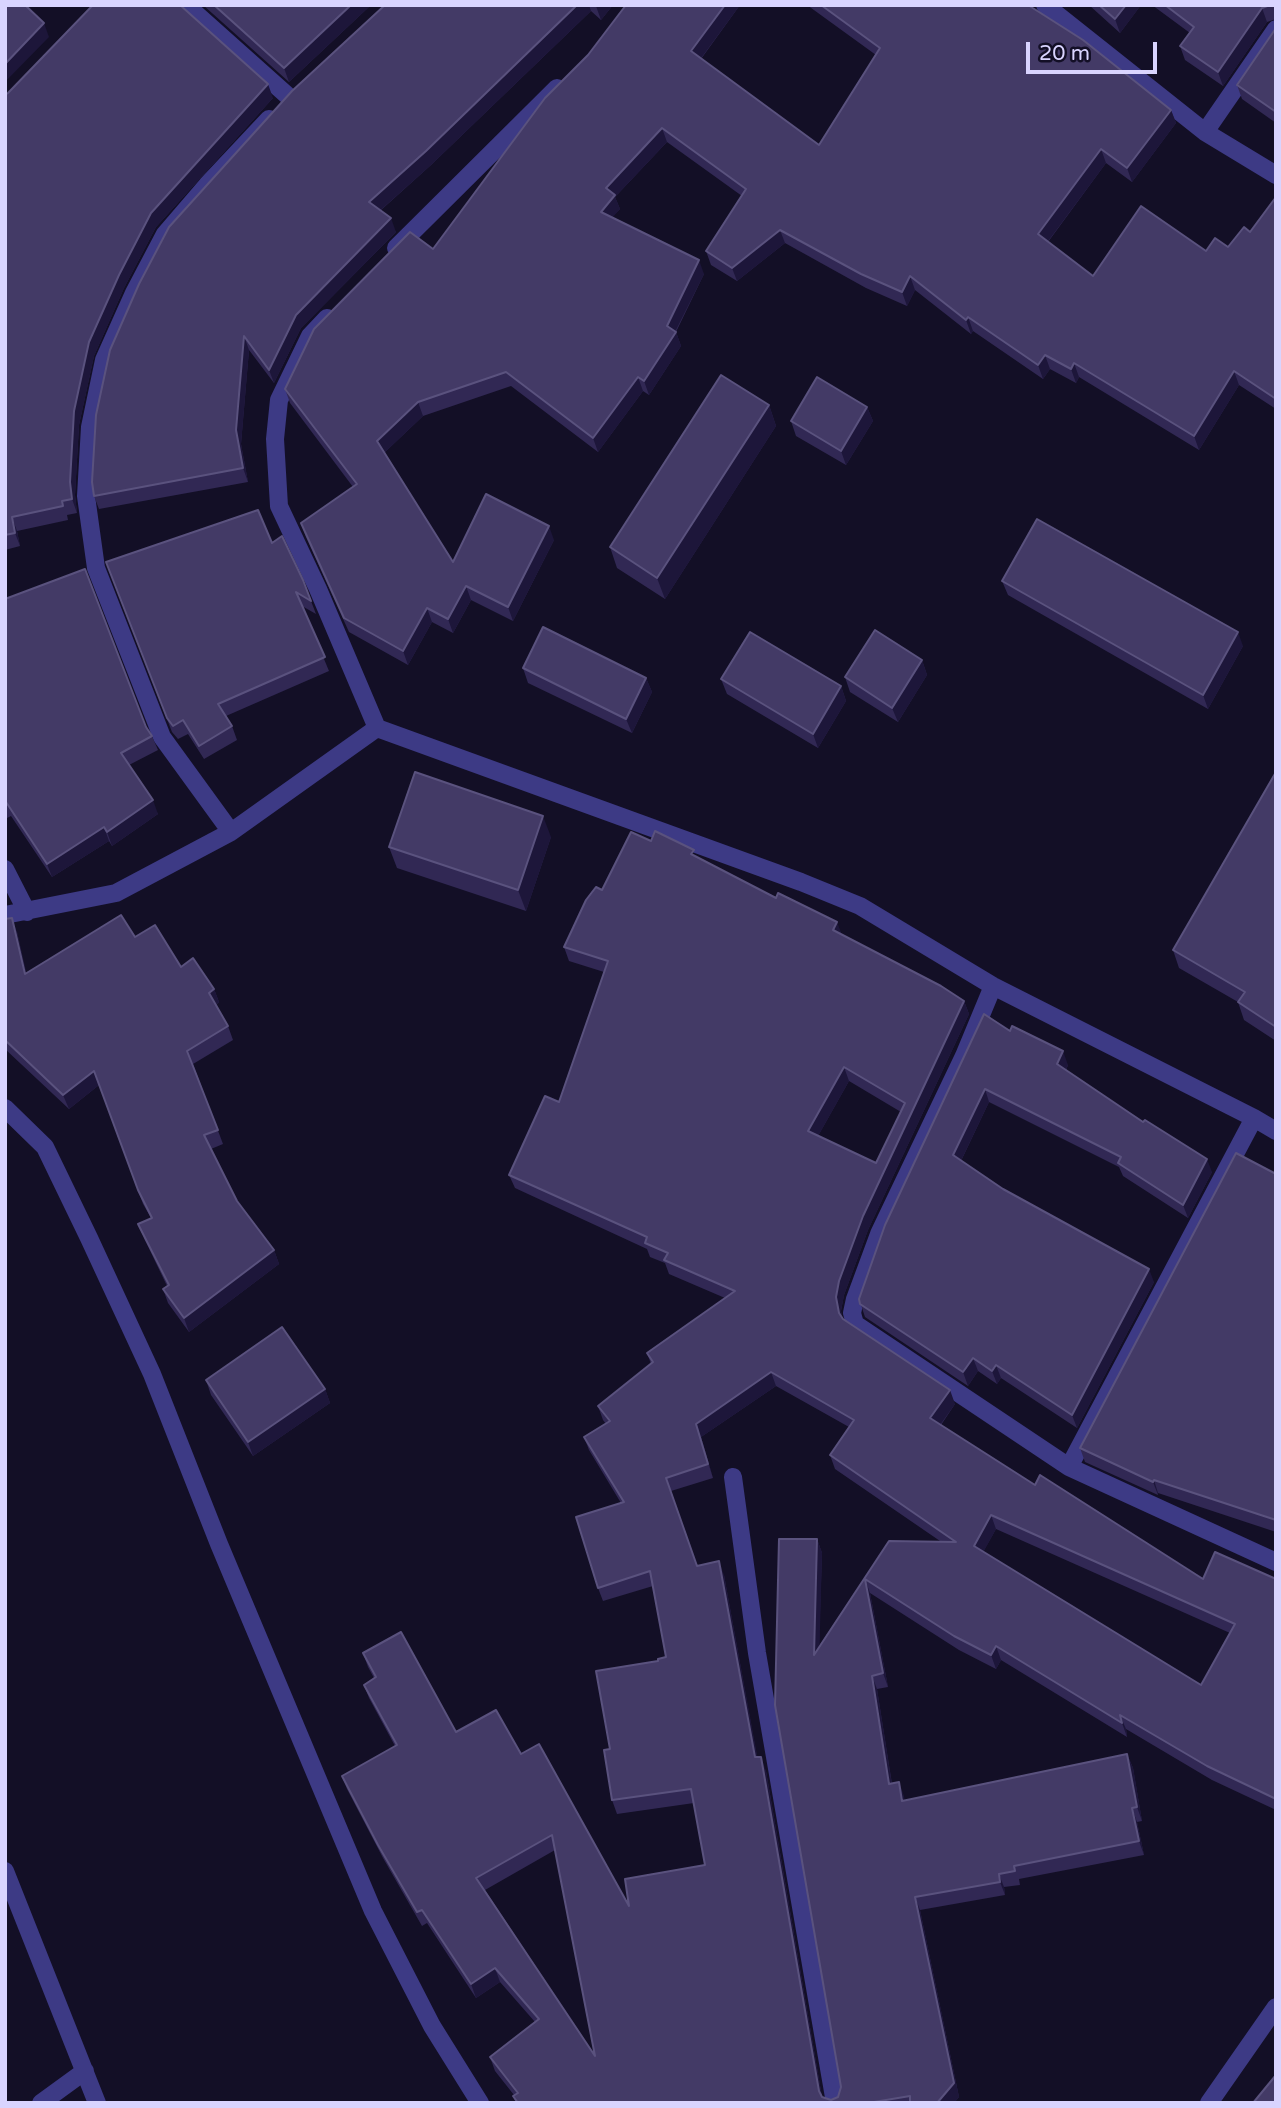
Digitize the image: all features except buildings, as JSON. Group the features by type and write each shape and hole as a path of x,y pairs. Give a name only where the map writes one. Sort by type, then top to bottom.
{"street":[{"path":"187,5 294,92 165,234 134,293 104,360 90,427 86,496 96,569 162,737 231,832"},
{"path":"1045,5 1205,132 1276,174"},
{"path":"1205,132 1276,29"},
{"path":"383,260 566,79"},
{"path":"338,307 310,336 279,400 273,508 318,589 377,728 801,882 860,906 993,986 1276,1131"},
{"path":"5,915 116,893 231,832 377,728"},
{"path":"5,869 27,912"},
{"path":"993,986 964,1056 879,1234 852,1313 855,1324 1069,1467 1276,1562"},
{"path":"5,1108 45,1147 89,1238 152,1374 219,1544 373,1911 432,2026 480,2103"},
{"path":"1069,1467 1254,1118"},
{"path":"733,1477 757,1653 835,2103"},
{"path":"5,1871 97,2103"},
{"path":"1209,2103 1276,2007"},
{"path":"41,2103 85,2071"}]}
